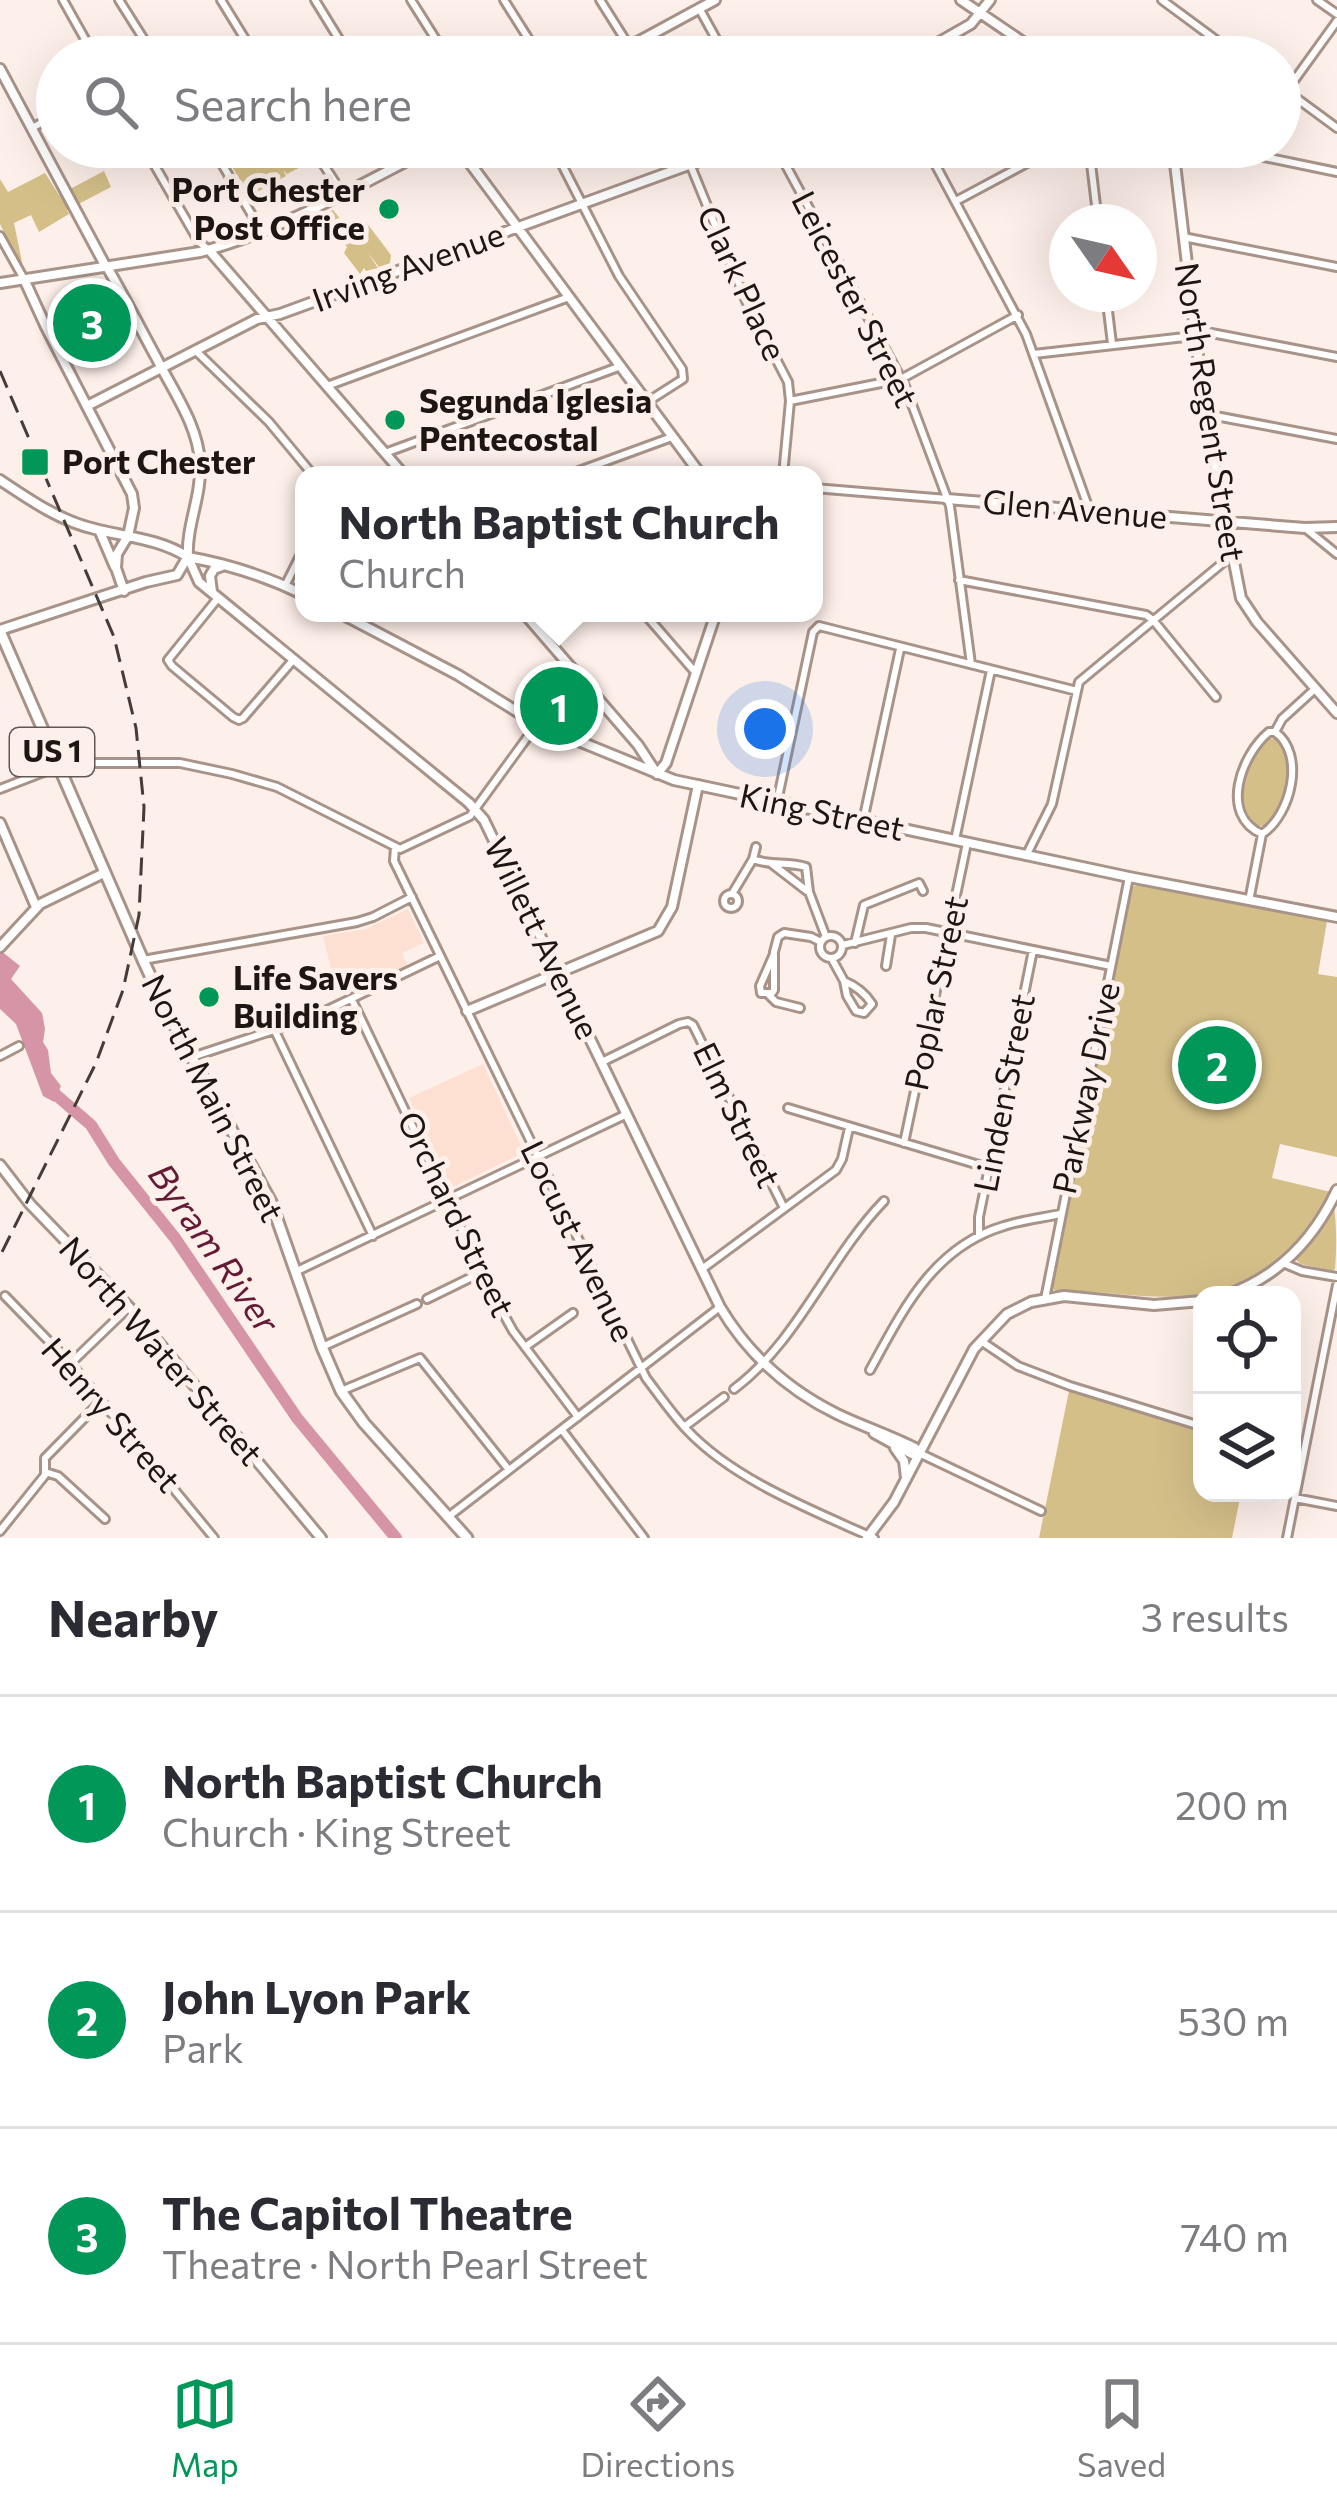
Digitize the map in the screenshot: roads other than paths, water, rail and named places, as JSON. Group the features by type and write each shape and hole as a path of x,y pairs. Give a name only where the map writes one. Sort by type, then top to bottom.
{"main road":[{"name":"North Main Street","path":"0,631 3,648 142,960 266,1192 341,1391 364,1424 467,1538"}],"street":[{"path":"63,0 83,36"},
{"path":"119,0 142,36"},
{"path":"221,0 243,36"},
{"path":"315,0 337,36"},
{"path":"411,0 434,36"},
{"path":"504,0 527,36"},
{"path":"600,0 623,36"},
{"path":"647,36 715,0"},
{"path":"961,0 1013,36"},
{"path":"950,36 971,24 990,0"},
{"path":"1162,0 1211,36"},
{"path":"1301,65 1337,18 1317,0"},
{"path":"699,8 714,36"},
{"path":"0,69 36,136"},
{"path":"1301,101 1337,128"},
{"path":"32,128 36,126"},
{"path":"1301,163 1337,172"},
{"path":"0,631 176,574 188,557 200,482 199,449 183,405 53,168"},
{"path":"156,168 199,242 397,466"},
{"path":"224,168 262,232"},
{"path":"326,168 342,193"},
{"path":"0,283 209,250 262,232 393,168"},
{"path":"474,168 694,466"},
{"path":"564,168 619,276 684,374 646,402"},
{"name":"Irving Avenue","path":"87,406 267,317 679,168"},
{"name":"Clark Place","path":"692,168 746,301 788,382 784,466"},
{"name":"Leicester Street","path":"787,168 901,379 950,506 971,664"},
{"path":"938,168 1018,315 1089,511"},
{"path":"956,201 1018,168"},
{"path":"1092,168 1096,204"},
{"name":"North Regent Street","path":"1176,168 1205,414 1241,598 1337,713"},
{"path":"0,236 132,494 128,536 117,554 116,568"},
{"path":"1183,237 1337,267"},
{"path":"327,386 569,297"},
{"path":"1108,312 1112,344"},
{"path":"790,401 901,379 1018,315"},
{"path":"1034,354 1185,337 1202,331 1337,357"},
{"path":"195,350 269,422 306,466"},
{"path":"386,453 621,366"},
{"path":"1205,414 1337,440"},
{"path":"593,466 672,437"},
{"path":"0,481 53,513 99,531 172,547 188,557 295,591"},
{"name":"Glen Avenue","path":"823,489 1305,529 1337,527"},
{"path":"1305,529 1336,553"},
{"path":"99,531 124,591"},
{"path":"1336,553 1337,540"},
{"path":"1026,856 1052,804 1079,682 1232,556"},
{"name":"Willett Avenue","path":"188,557 199,582 475,809 490,830 720,1307 764,1363 801,1394 912,1454 1041,1511"},
{"path":"224,565 210,576 216,595 168,660 172,667 233,718 243,718 294,659"},
{"path":"285,586 295,566"},
{"path":"959,580 1137,611 1153,620 1216,698"},
{"name":"King Street","path":"357,622 458,675 537,724 657,774 1026,856 1337,917"},
{"path":"532,622 638,745 657,774 666,763 713,622"},
{"path":"652,622 695,672"},
{"path":"777,802 815,628 824,626 1077,691"},
{"path":"863,821 901,647"},
{"path":"955,840 992,670"},
{"path":"1262,834 1243,820 1238,805 1250,752 1316,688"},
{"path":"0,789 67,763 165,762 277,787 395,848 409,846 470,816 537,724"},
{"path":"1249,901 1262,834 1280,816 1292,776 1289,749 1275,732"},
{"path":"467,1011 658,931 672,908 698,785"},
{"path":"0,823 36,907"},
{"name":"Poplar Street","path":"904,1143 967,843"},
{"path":"732,894 756,847"},
{"name":"Locust Avenue","path":"395,848 394,861 439,957 640,1369 684,1427 713,1452 766,1487 870,1537"},
{"path":"753,859 772,864 809,892"},
{"path":"772,864 806,867 824,940 822,954 832,959 856,1011 864,1013 872,1004 844,981"},
{"path":"1,946 36,907 104,873"},
{"name":"Parkway Drive","path":"1046,1299 1129,877"},
{"path":"855,944 862,908 869,901 919,883 923,891"},
{"path":"142,960 357,922 412,898"},
{"path":"843,945 918,927 1111,966"},
{"path":"800,1008 776,1002 768,994 774,989 778,937 784,933 838,938 843,945"},
{"path":"886,966 891,935"},
{"path":"832,959 839,956 843,945"},
{"name":"Linden Street","path":"979,1236 1033,950"},
{"path":"192,1057 352,1000 439,957"},
{"name":"Orchard Street","path":"352,1000 513,1331 578,1417"},
{"name":"Elm Street","path":"602,1062 690,1022 784,1208"},
{"path":"275,1031 373,1236"},
{"path":"0,1056 19,1046"},
{"path":"788,1108 989,1168"},
{"path":"295,1272 627,1114"},
{"path":"702,1269 836,1170 849,1128"},
{"name":"North Water Street","path":"0,1165 30,1204 129,1307 321,1538"},
{"path":"1246,1286 1283,1263 1312,1233 1337,1190"},
{"path":"734,1389 792,1331 852,1237 884,1201"},
{"path":"871,1370 915,1290 948,1256 1005,1225 1060,1214"},
{"path":"1283,1263 1337,1281 1301,1467"},
{"path":"427,1299 482,1271"},
{"name":"Henry Street","path":"5,1296 71,1364 214,1538"},
{"path":"870,1537 981,1340 1007,1314 1031,1302 1064,1296 1154,1305 1193,1302"},
{"path":"322,1347 417,1304"},
{"path":"71,1364 129,1307"},
{"path":"448,1517 720,1307"},
{"path":"525,1347 573,1313"},
{"path":"981,1340 1018,1366 1193,1424"},
{"path":"341,1391 420,1358 509,1470"},
{"path":"684,1427 724,1397"},
{"path":"0,1531 42,1480 45,1457 102,1400"},
{"name":"Willett Avenue","path":"857,1423 919,1454"},
{"path":"562,1430 644,1538"},
{"path":"890,1442 904,1461 906,1479"},
{"path":"45,1472 58,1476 105,1519"},
{"path":"1301,1499 1337,1506"},
{"path":"1287,1538 1294,1502"}],"waterway":[{"name":"Byram River","path":"48,1083 91,1125 114,1162 175,1238 297,1418 396,1538"}],"railway":[{"path":"0,371 114,637 136,728 144,807 139,915 123,990 96,1063 0,1256"}],"place":[{"name":"Port Chester Post Office","path":"389,209"},
{"name":"The Capitol Theatre","path":"92,323"},
{"name":"Segunda Iglesia Pentecostal","path":"395,420"},
{"name":"Port Chester","path":"35,462"},
{"name":"North Baptist Church","path":"559,706"},
{"name":"Life Savers Building","path":"209,997"},
{"name":"John Lyon Park","path":"1217,1065"}]}
